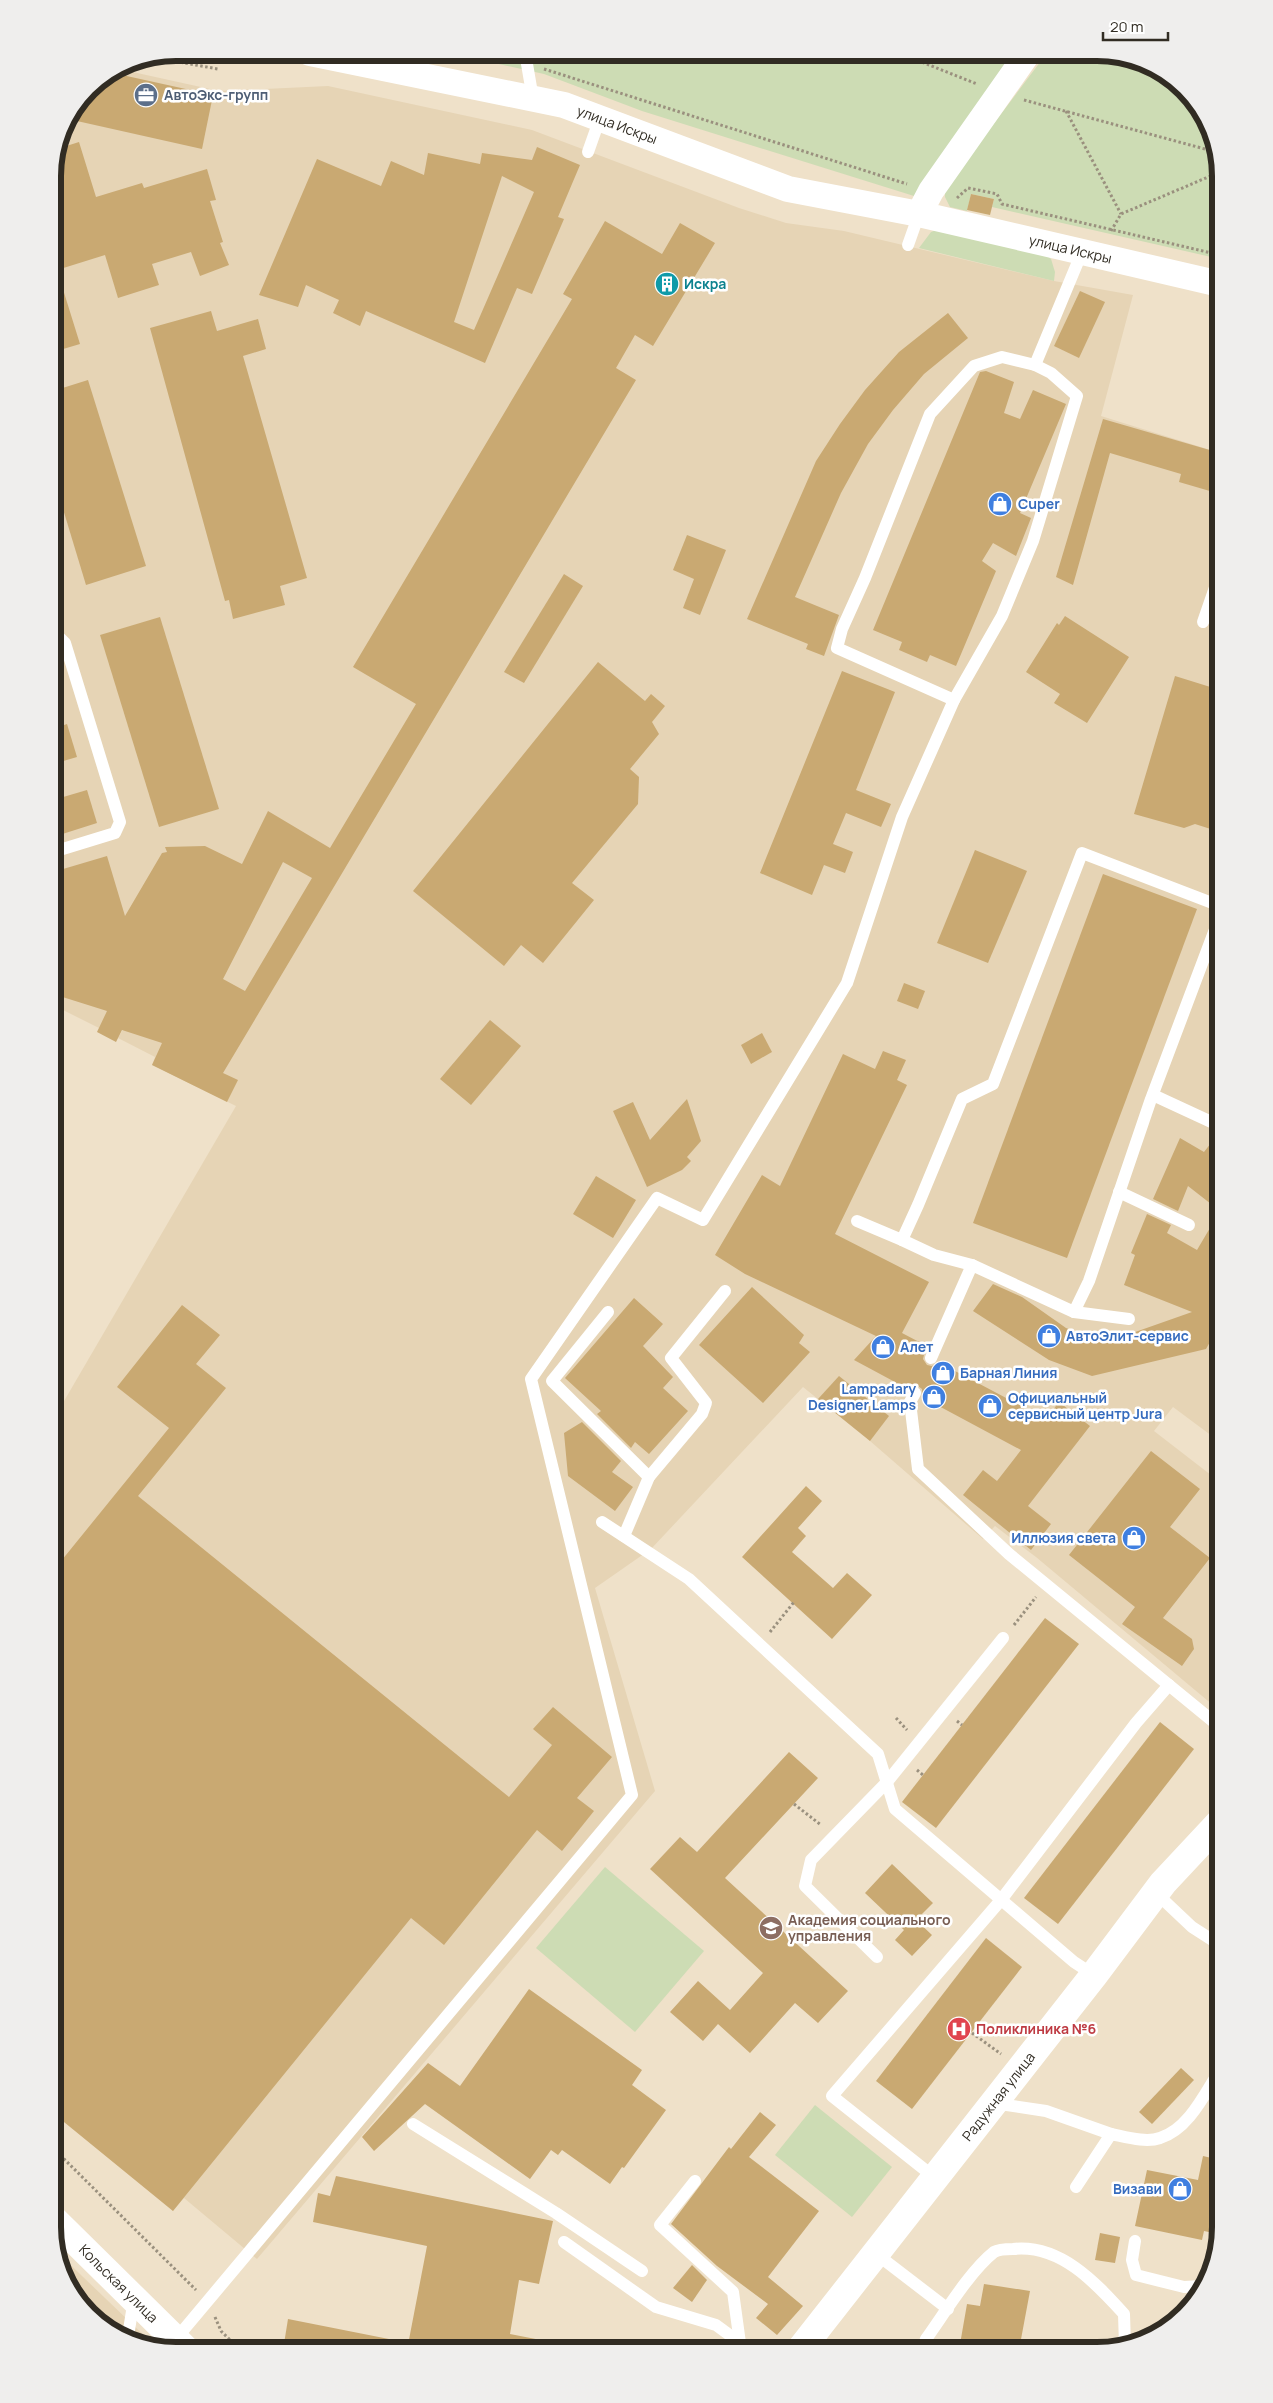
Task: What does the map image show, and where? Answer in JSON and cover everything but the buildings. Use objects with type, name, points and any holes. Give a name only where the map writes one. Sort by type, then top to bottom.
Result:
[{"type":"street","name":"улица Искры","points":[[353,61],[564,105],[788,189],[919,214],[1212,282]]},
{"type":"street","points":[[919,214],[931,191],[1022,61]]},
{"type":"street","name":"Радужная улица","points":[[806,2342],[1156,1894],[1212,1831]]},
{"type":"street","name":"Кольская улица","points":[[61,2228],[178,2342]]},
{"type":"lane","points":[[528,61],[533,99]]},
{"type":"lane","points":[[588,152],[600,118]]},
{"type":"lane","points":[[908,245],[919,214]]},
{"type":"lane","points":[[1035,365],[1091,255]]},
{"type":"lane","points":[[183,2342],[208,2301],[632,1795],[531,1379],[657,1198],[703,1220],[846,983],[902,817],[954,700],[1002,616],[1033,541],[1077,396],[1051,373],[1035,365],[1002,357],[974,366],[930,414],[865,578],[842,629],[837,648],[954,700]]},
{"type":"lane","points":[[1203,622],[1212,596]]},
{"type":"lane","points":[[61,639],[65,643],[120,822],[115,833],[61,850]]},
{"type":"lane","points":[[902,1240],[962,1099],[993,1084],[1082,853],[1212,903]]},
{"type":"lane","points":[[1074,1312],[1089,1280],[1152,1095],[1212,937]]},
{"type":"lane","points":[[1152,1095],[1212,1122]]},
{"type":"lane","points":[[1119,1192],[1189,1225]]},
{"type":"lane","points":[[857,1221],[934,1255],[972,1265],[1074,1312],[1129,1319]]},
{"type":"lane","points":[[931,1358],[972,1265]]},
{"type":"lane","points":[[624,1536],[649,1477],[702,1414],[706,1403],[670,1358],[725,1291]]},
{"type":"lane","points":[[608,1312],[552,1381],[649,1477]]},
{"type":"lane","points":[[915,1393],[910,1402],[918,1469],[1008,1554],[1212,1720]]},
{"type":"lane","points":[[602,1522],[690,1579],[878,1754],[895,1809],[1074,1962],[1094,1975]]},
{"type":"lane","points":[[877,1957],[805,1886],[811,1860],[887,1782],[1003,1638]]},
{"type":"lane","points":[[934,2177],[832,2096],[1001,1900],[1136,1723],[1169,1685]]},
{"type":"lane","points":[[1156,1894],[1192,1927],[1212,1940]]},
{"type":"lane","points":[[993,2103],[1046,2111],[1111,2134],[1136,2139],[1160,2138],[1182,2125],[1212,2082]]},
{"type":"lane","points":[[413,2124],[556,2213],[642,2271]]},
{"type":"lane","points":[[1076,2187],[1111,2134]]},
{"type":"lane","points":[[695,2181],[660,2225],[733,2292],[744,2342]]},
{"type":"lane","points":[[1135,2241],[1132,2260],[1136,2275],[1184,2287],[1195,2286]]},
{"type":"lane","points":[[564,2242],[656,2307],[716,2325],[738,2342]]},
{"type":"lane","points":[[925,2342],[982,2264],[996,2250],[1019,2248],[1050,2252],[1072,2265],[1105,2293],[1124,2314],[1125,2338]]},
{"type":"lane","points":[[876,2253],[948,2309]]},
{"type":"lane","points":[[129,2332],[134,2299]]},
{"type":"path","points":[[168,61],[218,70]]},
{"type":"path","points":[[537,61],[883,178],[959,198],[968,188],[997,194],[1002,204],[1212,253]]},
{"type":"path","points":[[919,61],[981,86]]},
{"type":"path","points":[[1021,99],[1209,150]]},
{"type":"path","points":[[1066,111],[1121,214]]},
{"type":"path","points":[[1091,255],[1111,231],[1121,214],[1212,175]]},
{"type":"path","points":[[1003,1638],[1046,1585]]},
{"type":"path","points":[[760,1644],[794,1602]]},
{"type":"path","points":[[794,1804],[834,1836]]},
{"type":"path","points":[[972,2033],[1001,2054]]},
{"type":"path","points":[[61,2157],[208,2301],[221,2332],[232,2342]]},
{"type":"shaded area","points":[[129,71],[219,91],[328,86],[532,130],[739,208],[786,223],[844,231],[1054,281],[1133,295],[1101,416],[1212,451],[1212,1436],[1173,1407],[1154,1431],[1212,1476],[1212,1704],[1036,1557],[995,1526],[983,1539],[870,1441],[803,1387],[651,1549],[595,1588],[655,1791],[257,2259],[184,2198],[173,2211],[61,2120],[61,1406],[236,1106],[152,1065],[155,1057],[118,1038],[126,1024],[107,1013],[99,1028],[61,1009],[61,169],[65,147],[73,125],[90,100],[106,85]]},
{"type":"shaded area","points":[[67,2261],[147,2338],[125,2330],[100,2313],[85,2297],[70,2271]]},
{"type":"green space","points":[[485,61],[1008,61],[914,196],[642,111],[544,74]]},
{"type":"green space","points":[[1041,61],[1104,61],[1119,63],[1148,73],[1173,90],[1188,106],[1203,132],[1210,154],[1212,169],[1212,257],[992,207],[994,199],[971,194],[967,211],[950,207],[945,197],[945,188]]},
{"type":"green space","points":[[941,228],[1038,248],[1051,259],[1055,272],[1054,281],[919,248],[931,232]]},
{"type":"green space","points":[[605,1867],[704,1951],[635,2032],[536,1948]]},
{"type":"green space","points":[[815,2105],[892,2167],[852,2217],[775,2155]]},
{"type":"place","name":"АвтоЭкс-групп","points":[[146,95]]},
{"type":"place","name":"Искра","points":[[667,284]]},
{"type":"place","name":"Cuper","points":[[1000,504]]},
{"type":"place","name":"АвтоЭлит-сервис","points":[[1049,1336]]},
{"type":"place","name":"Алет","points":[[883,1347]]},
{"type":"place","name":"Барная Линия","points":[[943,1373]]},
{"type":"place","name":"Lampadary Designer Lamps","points":[[934,1397]]},
{"type":"place","name":"Официальный сервисный центр Jura","points":[[990,1406]]},
{"type":"place","name":"Иллюзия света","points":[[1134,1538]]},
{"type":"place","name":"Академия социального управления","points":[[771,1928]]},
{"type":"place","name":"Поликлиника №6","points":[[959,2029]]},
{"type":"place","name":"Визави","points":[[1180,2189]]}]
